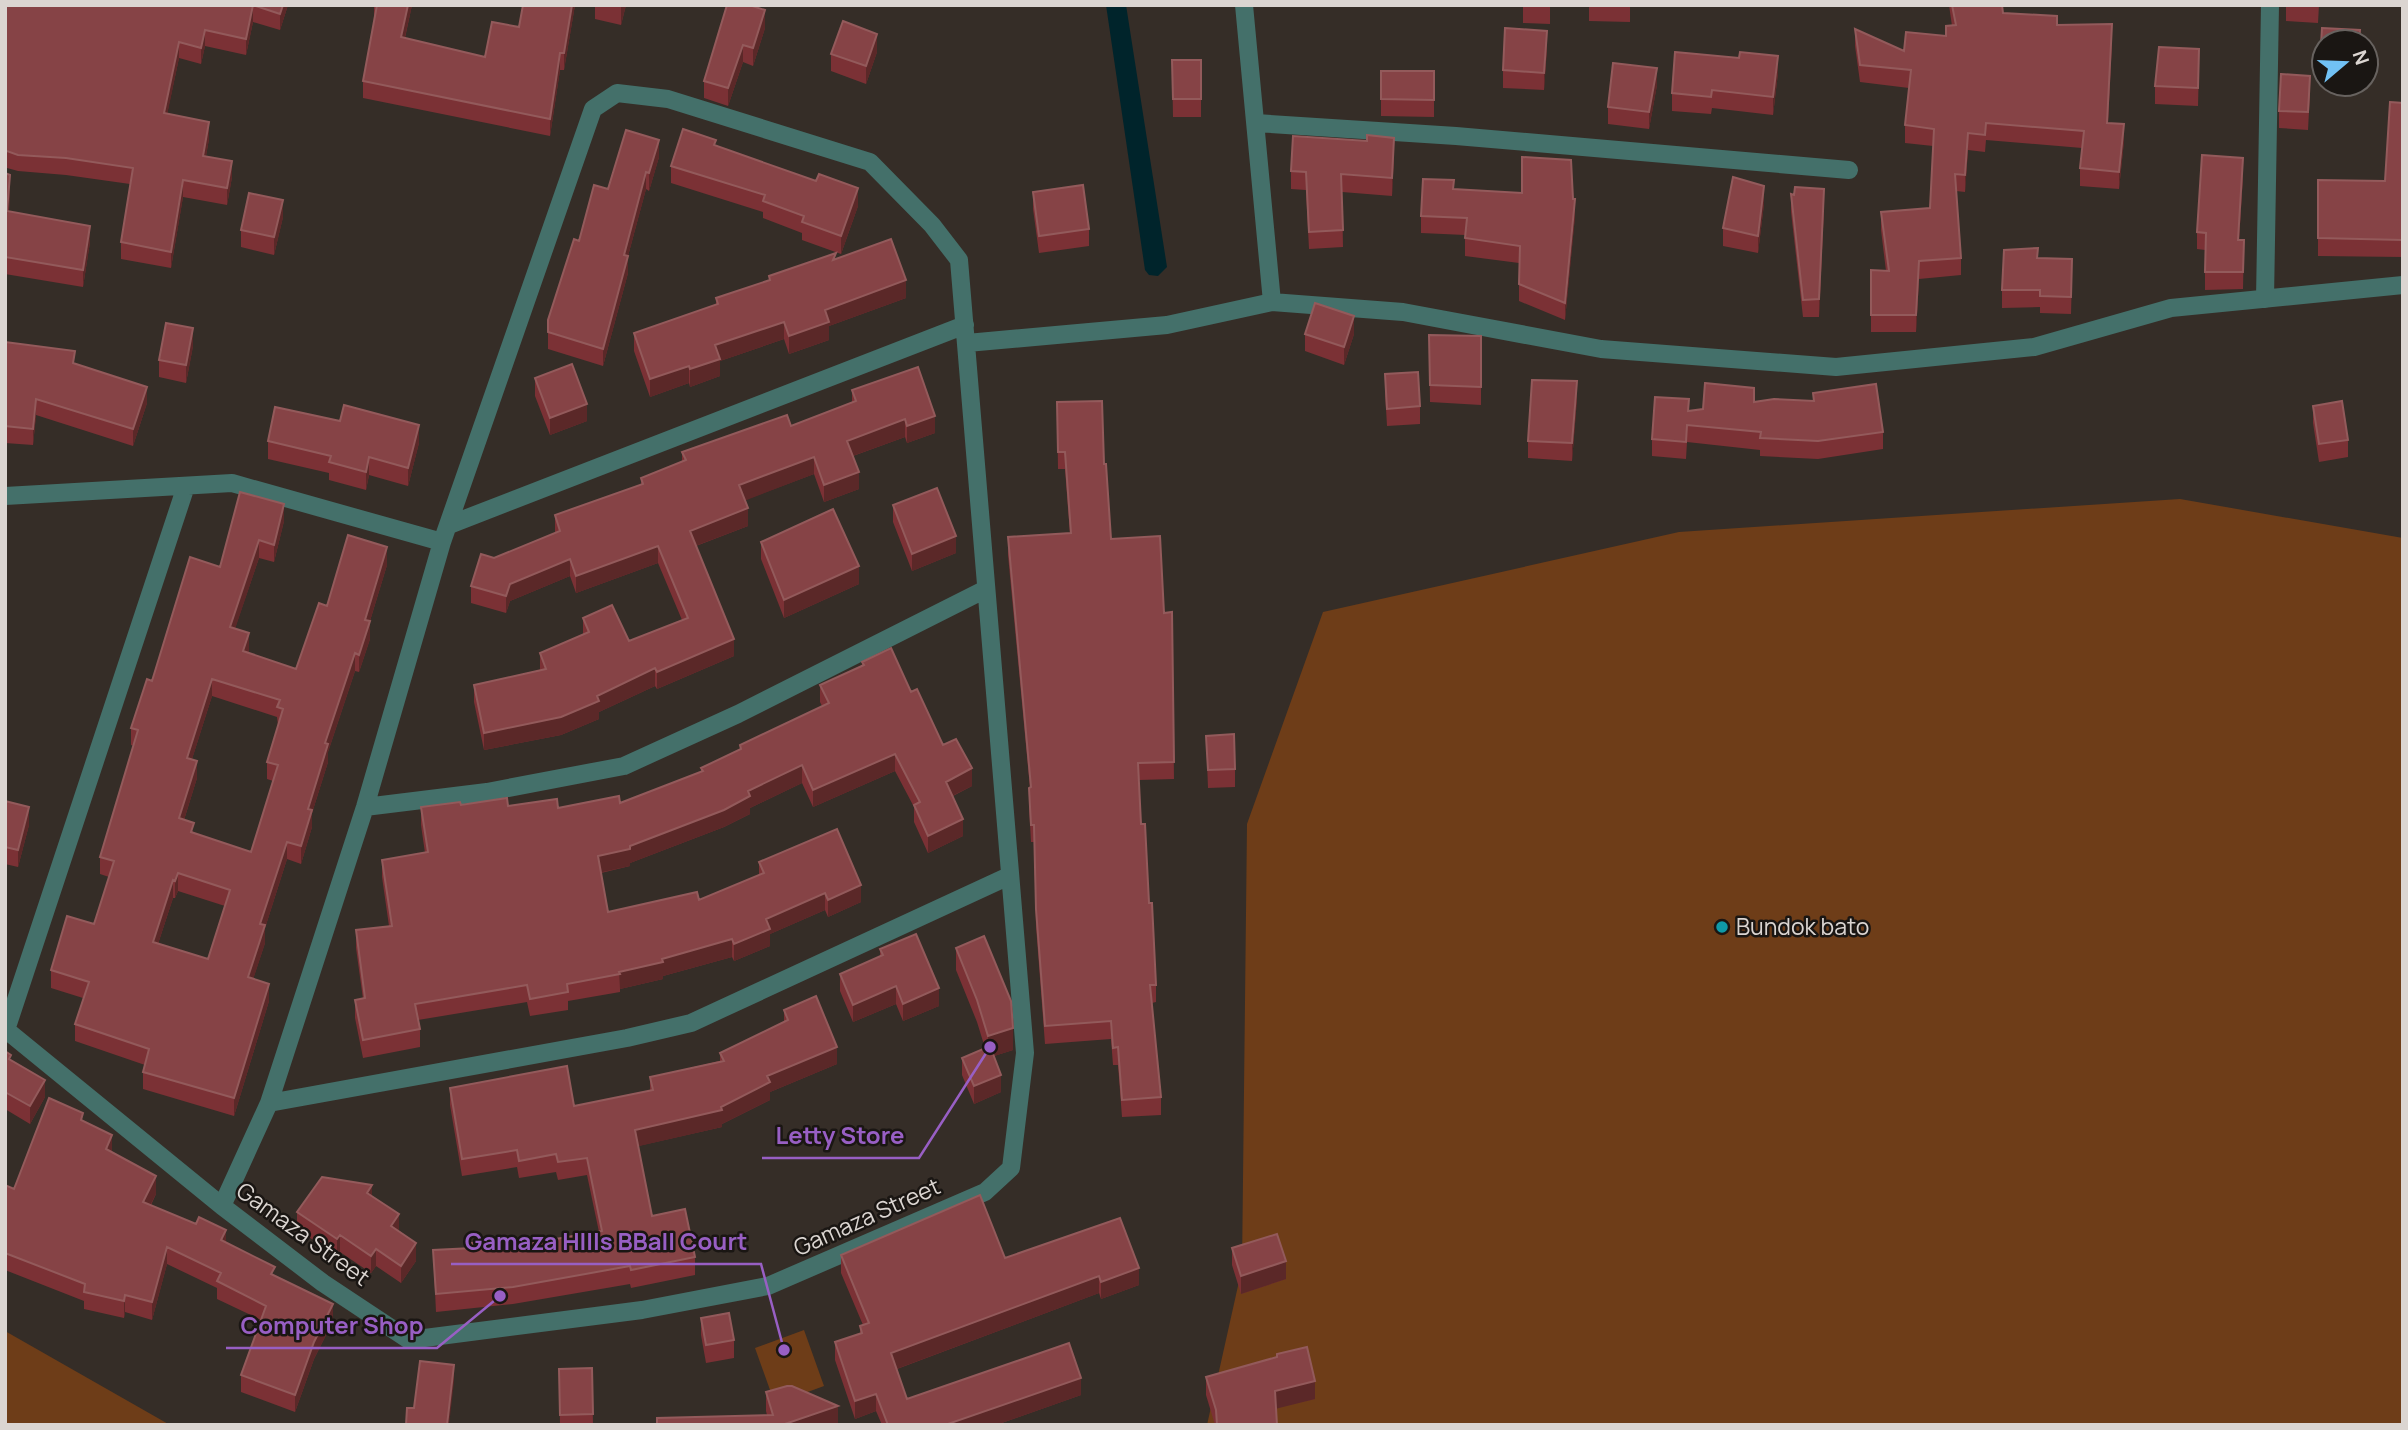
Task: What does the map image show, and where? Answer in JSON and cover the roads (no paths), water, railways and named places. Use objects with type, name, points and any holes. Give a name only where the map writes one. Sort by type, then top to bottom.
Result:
[{"type":"street","points":[[1244,5],[1272,302]]},
{"type":"street","points":[[2265,299],[2270,5]]},
{"type":"street","name":"Gamaza Street","points":[[6,1030],[222,1206],[323,1283],[409,1340],[642,1310],[756,1289],[793,1277],[985,1192],[1011,1168],[1025,1053],[959,260],[932,225],[870,162],[668,99],[617,93],[593,109],[445,533],[365,807],[269,1103],[222,1206]]},
{"type":"street","points":[[1256,123],[1456,136],[1849,170]]},
{"type":"street","points":[[5,496],[232,483],[445,533],[966,334],[1167,325],[1272,302],[1403,312],[1601,349],[1836,367],[2034,347],[2171,308],[2403,285]]},
{"type":"street","points":[[6,1030],[186,486]]},
{"type":"street","points":[[365,807],[487,792],[624,766],[738,714],[986,589]]},
{"type":"street","points":[[269,1103],[627,1038],[691,1023],[1009,876]]},
{"type":"water","points":[[1106,5],[1126,5],[1167,267],[1158,276],[1149,275],[1145,270]]},
{"type":"place","name":"Bundok bato","points":[[1722,927]]},
{"type":"place","name":"Letty Store","points":[[990,1047]]},
{"type":"place","name":"Computer Shop","points":[[500,1296]]},
{"type":"place","name":"Gamaza HIlls BBall Court","points":[[784,1350]]}]
